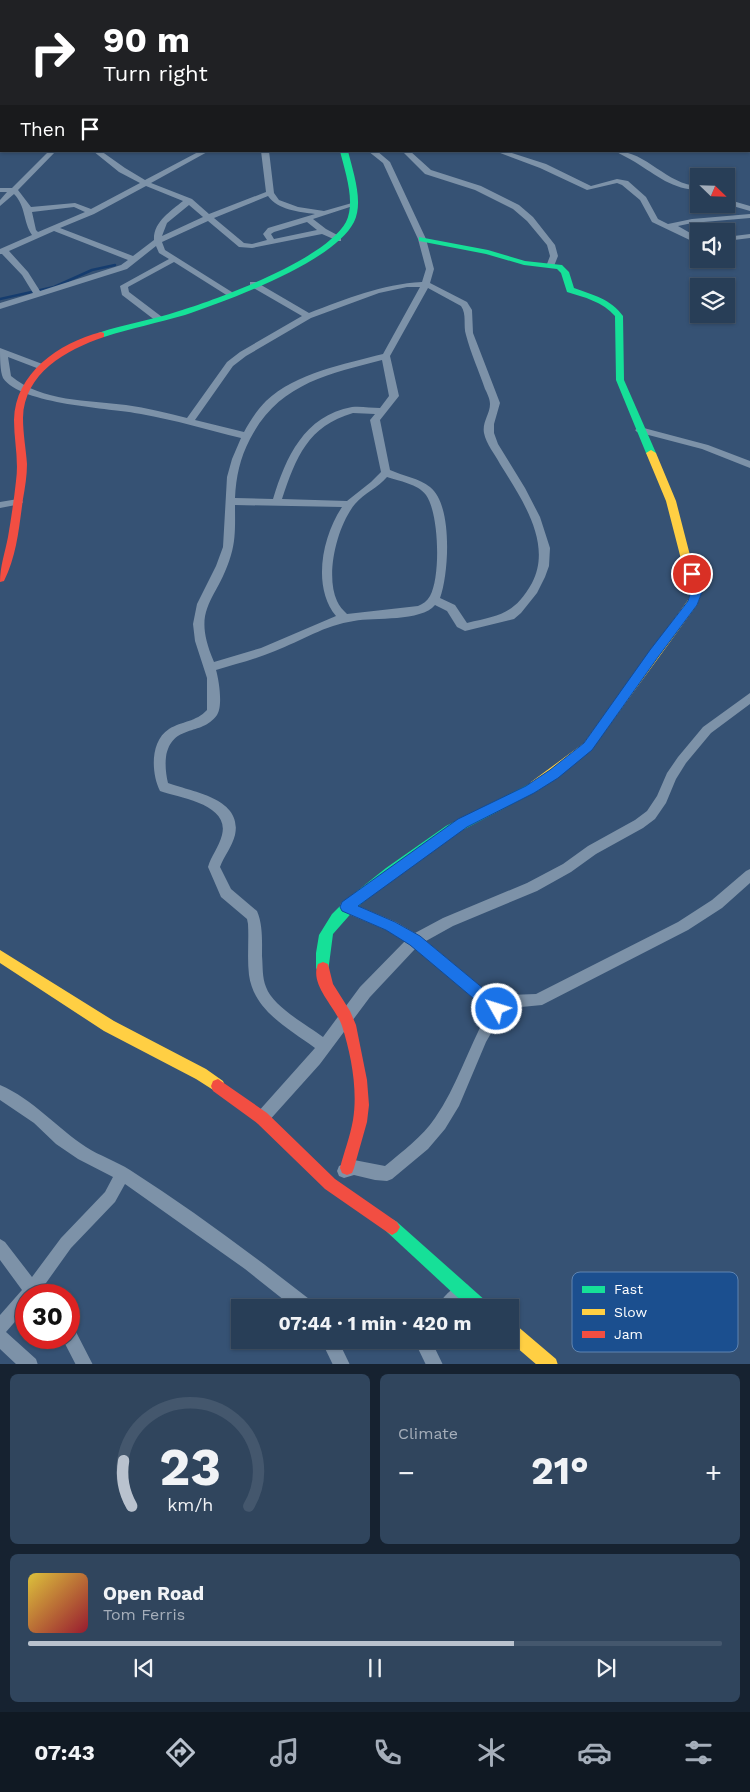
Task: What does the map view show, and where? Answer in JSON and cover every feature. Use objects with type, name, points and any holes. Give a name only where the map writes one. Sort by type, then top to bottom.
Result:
[{"type":"street","points":[[0,204],[52,152]]},
{"type":"street","points":[[97,152],[144,183],[189,201],[242,245],[252,246],[323,231]]},
{"type":"street","points":[[38,294],[25,274],[2,251],[91,212],[203,152]]},
{"type":"street","points":[[265,152],[270,193],[276,202],[284,206],[323,213]]},
{"type":"street","points":[[0,578],[10,560],[17,530],[22,474],[18,411],[24,390],[42,368],[60,353],[81,342],[113,330],[158,320],[200,307],[321,251],[338,239],[350,222],[352,205],[344,152]]},
{"type":"street","points":[[373,152],[380,155],[386,162],[422,239],[430,269],[426,284],[386,356],[394,396],[380,411],[375,420],[386,472]]},
{"type":"street","points":[[405,152],[428,172],[478,188],[516,207],[530,219],[551,245],[554,256],[551,264]]},
{"type":"street","points":[[501,152],[543,166],[590,188],[617,181],[625,183],[643,199],[655,220],[690,238]]},
{"type":"street","points":[[620,152],[660,175],[686,188],[690,188]]},
{"type":"street","points":[[0,190],[14,190],[23,199],[28,210],[29,225],[37,236]]},
{"type":"street","points":[[0,306],[113,271],[134,260],[156,242],[209,217],[270,193]]},
{"type":"street","points":[[189,201],[169,216],[157,234],[156,242],[162,251],[231,294]]},
{"type":"street","points":[[735,203],[750,209]]},
{"type":"street","points":[[28,210],[75,205],[91,212]]},
{"type":"street","points":[[271,241],[266,234],[268,232],[352,205]]},
{"type":"street","points":[[669,226],[692,221],[750,216]]},
{"type":"street","points":[[307,218],[323,231],[338,239]]},
{"type":"street","points":[[56,228],[134,260]]},
{"type":"street","points":[[735,238],[750,236]]},
{"type":"street","points":[[330,1184],[347,1168],[361,1117],[362,1099],[354,1047],[345,1017],[330,996],[323,973],[323,949],[328,930],[346,907],[463,823],[530,790],[576,757],[602,729],[693,602],[697,592],[671,501],[620,380],[619,316],[614,309],[606,303],[576,294],[570,290],[565,272],[560,266],[524,263],[488,252],[422,239]]},
{"type":"street","points":[[158,320],[125,293],[124,286],[174,259]]},
{"type":"street","points":[[253,284],[308,316]]},
{"type":"street","points":[[189,422],[230,364],[243,354],[308,316],[377,291],[394,287],[426,284],[456,298],[468,310],[469,333],[495,403],[489,424],[490,433],[494,444],[516,480],[535,517],[545,548],[544,566],[533,590],[510,616],[465,627],[451,608],[434,600]]},
{"type":"street","points":[[2,351],[42,368]]},
{"type":"street","points":[[2,351],[7,377],[24,390],[40,396],[124,407],[246,436]]},
{"type":"street","points":[[324,1046],[272,1007],[260,992],[256,976],[255,924],[252,915],[226,892],[214,867],[227,840],[229,830],[226,818],[210,801],[164,787],[160,780],[161,752],[169,736],[180,727],[202,722],[212,712],[213,679],[210,667],[204,656],[198,623],[203,607],[221,570],[228,548],[234,468],[246,436],[270,402],[298,385],[332,372],[386,356]]},
{"type":"street","points":[[276,503],[290,461],[301,443],[315,427],[331,417],[354,410],[380,411]]},
{"type":"street","points":[[640,430],[705,447],[750,465]]},
{"type":"street","points":[[210,667],[271,648],[344,618],[363,614],[413,610],[428,606],[434,600],[442,559],[439,513],[430,492],[386,472]]},
{"type":"street","points":[[344,618],[336,609],[331,598],[329,562],[331,542],[349,504],[386,472]]},
{"type":"street","points":[[231,500],[349,504]]},
{"type":"street","points":[[0,505],[18,502]]},
{"type":"street","points":[[262,1118],[292,1087],[365,992],[415,940],[448,922],[532,887],[639,824],[651,815],[662,799],[671,777],[682,760],[707,730],[750,698]]},
{"type":"street","points":[[347,1168],[358,1167],[370,1172],[387,1174],[423,1144],[440,1124],[454,1101],[481,1037],[497,1009],[509,1002],[537,1000],[553,993],[683,926],[717,904],[750,875]]},
{"type":"street","points":[[346,907],[390,926],[415,940],[497,1009]]},
{"type":"street","points":[[0,956],[110,1026],[201,1074],[262,1118],[330,1184],[389,1225],[471,1299]]},
{"type":"street","points":[[0,1092],[39,1118],[61,1139],[83,1154],[124,1174],[251,1263],[296,1299]]},
{"type":"street","points":[[38,1284],[66,1243],[110,1196],[124,1174]]},
{"type":"street","points":[[0,1247],[23,1284]]},
{"type":"street","points":[[454,1299],[462,1291]]},
{"type":"street","points":[[0,1327],[15,1311]]},
{"type":"street","points":[[0,1338],[30,1364]]},
{"type":"street","points":[[519,1338],[550,1364]]},
{"type":"street","points":[[76,1349],[85,1364]]},
{"type":"street","points":[[334,1349],[342,1364]]},
{"type":"street","points":[[427,1349],[435,1364]]},
{"type":"waterway","points":[[0,299],[54,287],[92,270],[115,265]]},
{"type":"traffic: fast","points":[[101,335],[182,313],[221,299],[274,276],[323,249],[340,235],[350,222],[352,214],[352,186],[344,152]]},
{"type":"traffic: fast","points":[[422,239],[488,252],[524,263],[559,267],[565,272],[570,290],[597,299],[609,306],[619,316],[620,380],[651,453]]},
{"type":"traffic: fast","points":[[323,968],[324,944],[328,930],[351,904],[390,872],[451,830],[535,786]]},
{"type":"traffic: fast","points":[[392,1227],[471,1299]]},
{"type":"traffic: slow","points":[[535,786],[588,746],[693,602],[697,592],[696,584],[687,563],[671,501],[651,453]]},
{"type":"traffic: slow","points":[[0,956],[109,1026],[201,1074],[218,1086]]},
{"type":"traffic: slow","points":[[519,1339],[549,1364]]},
{"type":"traffic: jam","points":[[0,578],[12,540],[21,483],[22,459],[19,412],[22,397],[28,384],[48,362],[60,353],[101,335]]},
{"type":"traffic: jam","points":[[323,968],[325,982],[349,1025],[360,1080],[362,1105],[360,1122],[347,1168]]},
{"type":"traffic: jam","points":[[218,1086],[262,1118],[330,1184],[392,1227]]},
{"type":"route","points":[[497,1009],[415,940],[390,926],[346,907],[407,861],[463,823],[530,790],[554,774],[588,746],[693,602],[697,592],[692,574]]}]
